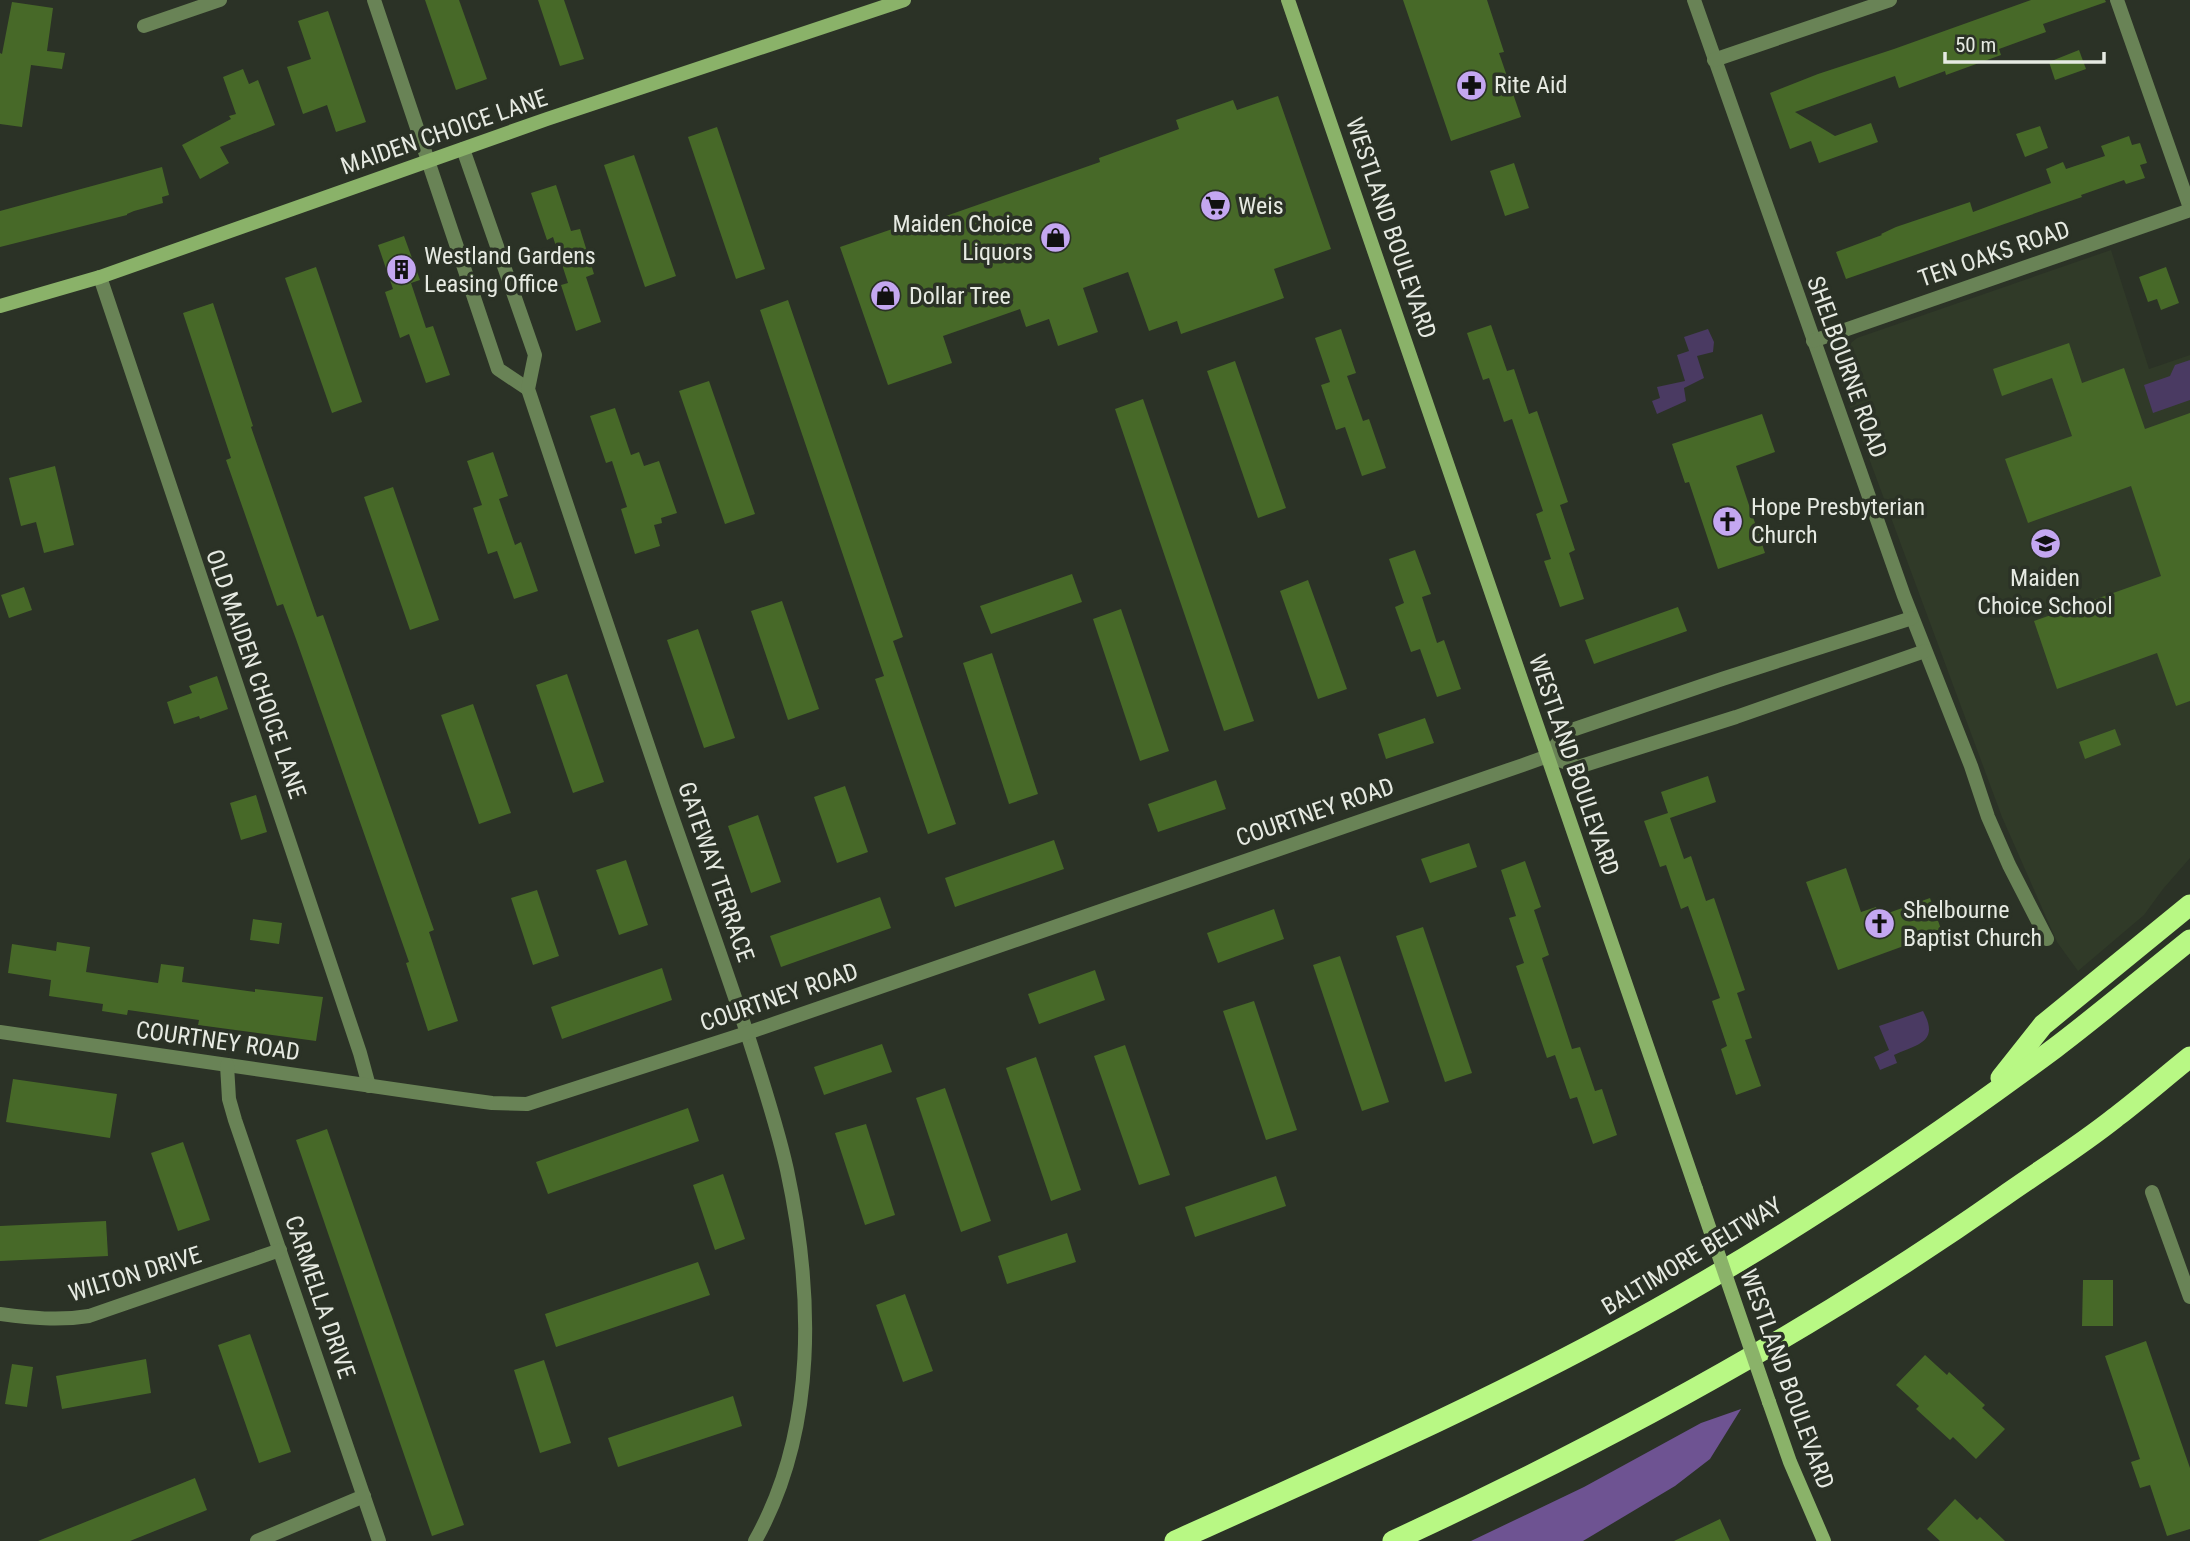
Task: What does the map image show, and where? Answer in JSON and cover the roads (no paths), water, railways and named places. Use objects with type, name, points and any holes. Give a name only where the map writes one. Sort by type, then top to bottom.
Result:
[{"type":"highway","points":[[1987,1096],[2043,1026],[2190,905]]},
{"type":"highway","name":"BALTIMORE BELTWAY","points":[[1175,1541],[1464,1410],[1602,1339],[1768,1243],[1900,1158],[2056,1047],[2190,940]]},
{"type":"highway","points":[[1393,1541],[1504,1490],[1648,1416],[1817,1319],[1951,1233],[2104,1126],[2190,1057]]},
{"type":"street","points":[[144,26],[220,0]]},
{"type":"street","points":[[374,0],[498,369],[528,389],[535,355],[463,149]]},
{"type":"street","name":"MAIDEN CHOICE LANE","points":[[0,306],[100,277],[463,149],[904,0]]},
{"type":"street","name":"WESTLAND BOULEVARD","points":[[1288,0],[1769,1402],[1790,1462],[1824,1541]]},
{"type":"street","name":"SHELBOURNE ROAD","points":[[1694,0],[1912,618],[1971,766],[1988,817],[2009,866],[2047,939]]},
{"type":"street","points":[[1714,60],[1890,0]]},
{"type":"street","points":[[2117,0],[2190,209]]},
{"type":"street","name":"TEN OAKS ROAD","points":[[1813,341],[2190,209]]},
{"type":"street","name":"OLD MAIDEN CHOICE LANE","points":[[100,277],[369,1086]]},
{"type":"street","name":"GATEWAY TERRACE","points":[[528,389],[747,1034],[787,1167],[796,1213],[801,1263],[805,1362],[790,1453],[771,1510],[755,1541]]},
{"type":"street","name":"COURTNEY ROAD","points":[[0,1032],[492,1103],[527,1104],[747,1034],[1548,756],[1566,732],[1912,618]]},
{"type":"street","points":[[1548,756],[1578,767],[1735,717],[1925,651]]},
{"type":"street","name":"CARMELLA DRIVE","points":[[227,1065],[232,1109],[379,1541]]},
{"type":"street","points":[[2152,1192],[2190,1297]]},
{"type":"street","name":"WILTON DRIVE","points":[[0,1314],[62,1320],[89,1317],[280,1250]]},
{"type":"street","points":[[257,1541],[364,1496]]},
{"type":"place","name":"Rite Aid","points":[[1471,85]]},
{"type":"place","name":"Weis","points":[[1215,206]]},
{"type":"place","name":"Maiden Choice Liquors","points":[[1056,238]]},
{"type":"place","name":"Westland Gardens Leasing Office","points":[[401,270]]},
{"type":"place","name":"Dollar Tree","points":[[886,296]]},
{"type":"place","name":"Hope Presbyterian Church","points":[[1728,521]]},
{"type":"place","name":"Maiden Choice School","points":[[2045,544]]},
{"type":"place","name":"Shelbourne Baptist Church","points":[[1880,924]]}]
